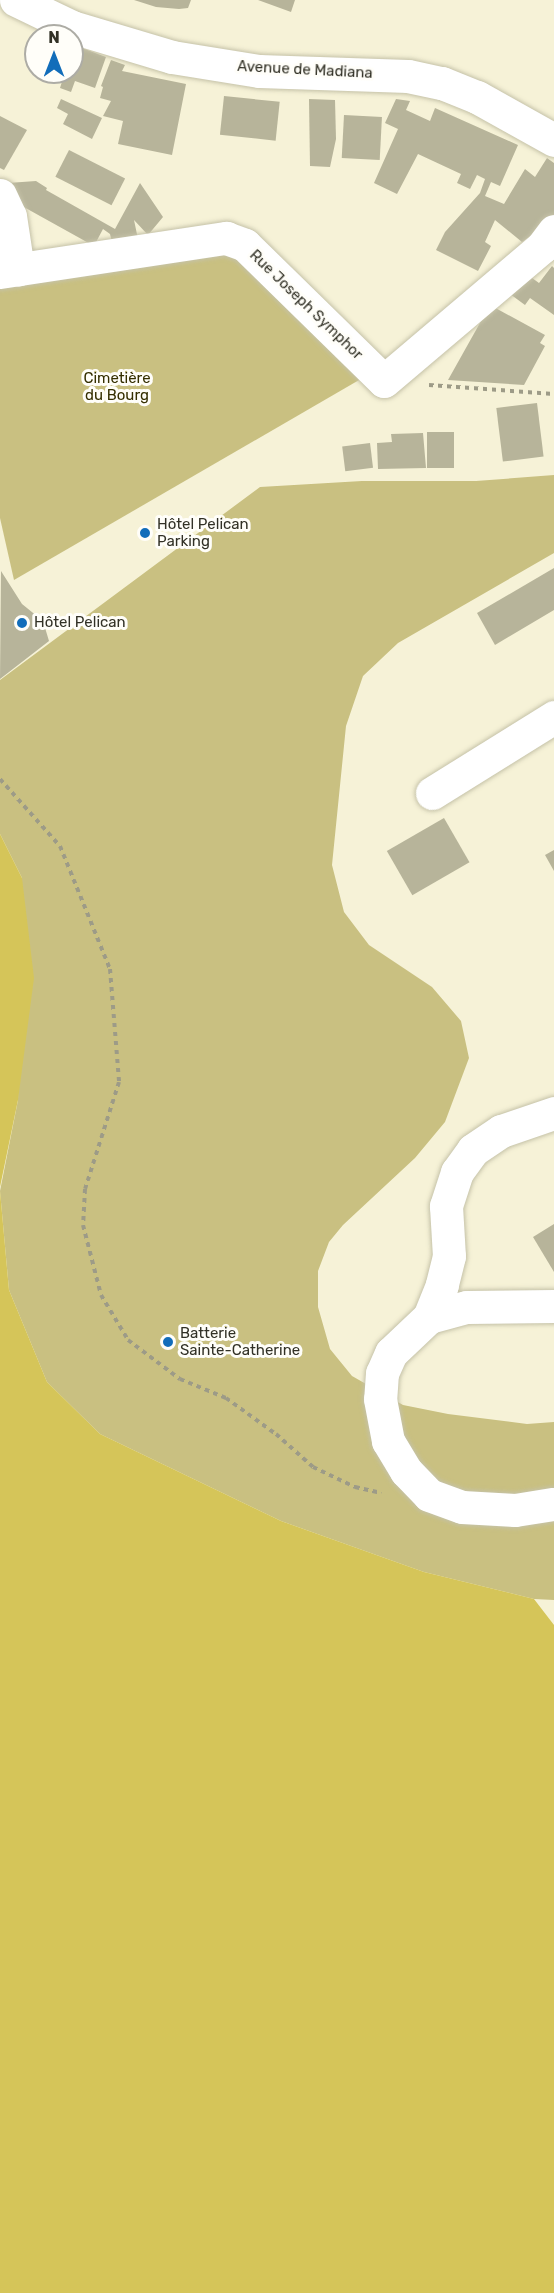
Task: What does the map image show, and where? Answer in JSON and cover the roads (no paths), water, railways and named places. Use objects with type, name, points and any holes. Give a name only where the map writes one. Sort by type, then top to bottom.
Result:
[{"type":"street","name":"Avenue de Madiana","points":[[16,0],[72,27],[172,57],[259,70],[408,76],[442,83],[477,97],[554,140]]},
{"type":"street","points":[[0,195],[10,216],[9,270]]},
{"type":"street","name":"Rue Joseph Symphor","points":[[9,270],[226,238],[244,245],[384,381],[542,247],[554,231]]},
{"type":"street","points":[[432,793],[554,717]]},
{"type":"street","points":[[429,1317],[449,1256],[446,1206],[457,1172],[473,1150],[501,1131],[554,1113]]},
{"type":"street","points":[[554,1306],[466,1307],[429,1317],[391,1353],[382,1373],[380,1399],[388,1441],[406,1471],[429,1495],[462,1507],[515,1510],[554,1504]]},
{"type":"place","name":"Hôtel Pelican Parking","points":[[145,533]]},
{"type":"place","name":"Hôtel Pelican","points":[[22,623]]},
{"type":"place","name":"Batterie Sainte-Catherine","points":[[168,1342]]},
{"type":"park label","name":"Cimetière du Bourg","points":[[117,386]]}]
